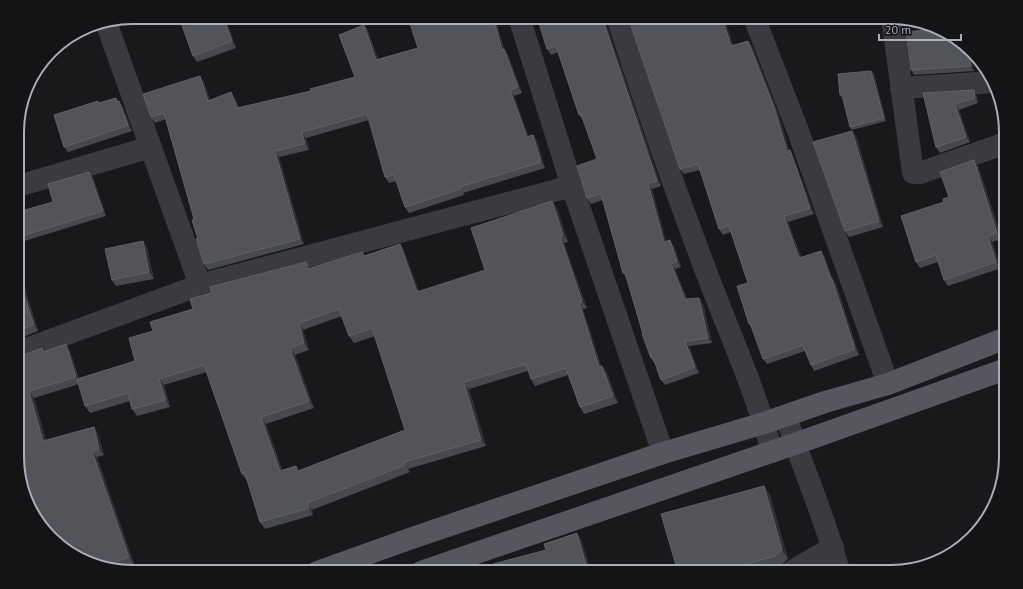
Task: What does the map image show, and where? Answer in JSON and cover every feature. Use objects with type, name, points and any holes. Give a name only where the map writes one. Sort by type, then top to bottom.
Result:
[{"type":"main road","points":[[336,565],[422,534],[663,453],[764,423],[825,402],[888,384],[999,341]]},
{"type":"main road","points":[[441,565],[772,452],[999,371]]},
{"type":"street","points":[[521,24],[572,186],[663,453]]},
{"type":"street","points":[[618,24],[704,267],[764,423],[772,452]]},
{"type":"street","points":[[757,24],[798,131],[888,384]]},
{"type":"street","points":[[893,24],[913,173],[920,173],[999,145]]},
{"type":"street","points":[[108,27],[200,284]]},
{"type":"street","points":[[901,88],[987,82]]},
{"type":"street","points":[[24,184],[151,148]]},
{"type":"street","points":[[24,350],[200,284],[572,186]]},
{"type":"street","points":[[786,416],[794,444],[833,547],[837,565]]},
{"type":"street","points":[[803,565],[833,547]]},
{"type":"building","points":[[182,24],[226,24],[232,41],[193,56]]},
{"type":"building","points":[[410,24],[495,24],[502,50],[504,49],[518,87],[510,90],[527,137],[533,135],[541,162],[459,187],[460,189],[405,207],[394,175],[385,177],[367,114],[302,132],[305,144],[275,151],[300,239],[204,264],[196,239],[198,239],[192,220],[194,219],[164,113],[151,117],[143,94],[200,76],[208,101],[231,92],[237,108],[311,91],[310,89],[355,77],[339,35],[364,25],[376,60],[418,48]]},
{"type":"building","points":[[539,24],[604,24],[657,181],[648,183],[664,242],[670,240],[677,261],[671,264],[685,299],[699,298],[708,338],[685,341],[695,367],[661,380],[653,357],[651,358],[642,334],[601,194],[587,198],[577,166],[597,159],[581,114],[579,115],[556,46],[547,49]]},
{"type":"building","points":[[630,24],[724,24],[731,46],[748,41],[774,107],[787,151],[790,150],[810,208],[784,216],[799,258],[821,251],[832,279],[855,349],[811,365],[803,345],[763,359],[750,323],[749,324],[737,286],[748,283],[729,226],[719,229],[698,164],[680,169]]},
{"type":"building","points":[[925,30],[945,38],[957,46],[970,59],[971,66],[911,70],[906,32]]},
{"type":"building","points":[[871,71],[884,118],[850,127],[842,95],[840,95],[838,74]]},
{"type":"building","points":[[974,90],[975,98],[955,104],[966,137],[936,147],[923,93]]},
{"type":"building","points":[[116,98],[117,102],[119,101],[128,125],[64,147],[54,115],[98,101],[99,103]]},
{"type":"building","points":[[852,131],[879,221],[845,231],[813,142]]},
{"type":"building","points":[[974,160],[997,233],[988,236],[996,262],[944,280],[936,255],[916,262],[901,216],[944,202],[943,199],[949,197],[940,172]]},
{"type":"building","points":[[89,172],[103,211],[24,235],[24,210],[53,202],[48,184]]},
{"type":"building","points":[[552,201],[563,235],[560,236],[582,301],[579,302],[599,367],[602,366],[613,396],[580,407],[566,368],[531,379],[526,364],[464,382],[481,440],[404,462],[405,465],[307,503],[309,508],[260,522],[245,473],[242,474],[204,365],[159,379],[166,400],[132,409],[128,393],[85,406],[77,379],[135,361],[129,338],[153,331],[150,322],[193,309],[190,299],[212,293],[210,287],[306,262],[308,269],[362,252],[364,256],[400,244],[417,292],[485,270],[471,228]],"holes":[[[339,309],[349,336],[372,328],[405,430],[298,471],[296,466],[280,471],[261,417],[309,401],[290,348],[304,343],[299,323]]]},
{"type":"building","points":[[143,241],[149,272],[112,280],[105,249]]},
{"type":"building","points":[[24,294],[34,325],[24,328]]},
{"type":"building","points":[[66,344],[76,377],[29,391],[43,441],[94,427],[99,449],[92,451],[129,557],[112,563],[91,557],[78,551],[51,528],[38,511],[32,498],[25,471],[24,457],[24,355],[42,348],[43,352]]},
{"type":"building","points":[[764,486],[782,550],[775,556],[743,565],[676,565],[661,514]]},
{"type":"building","points":[[577,533],[586,565],[493,565],[546,550],[544,544]]}]
